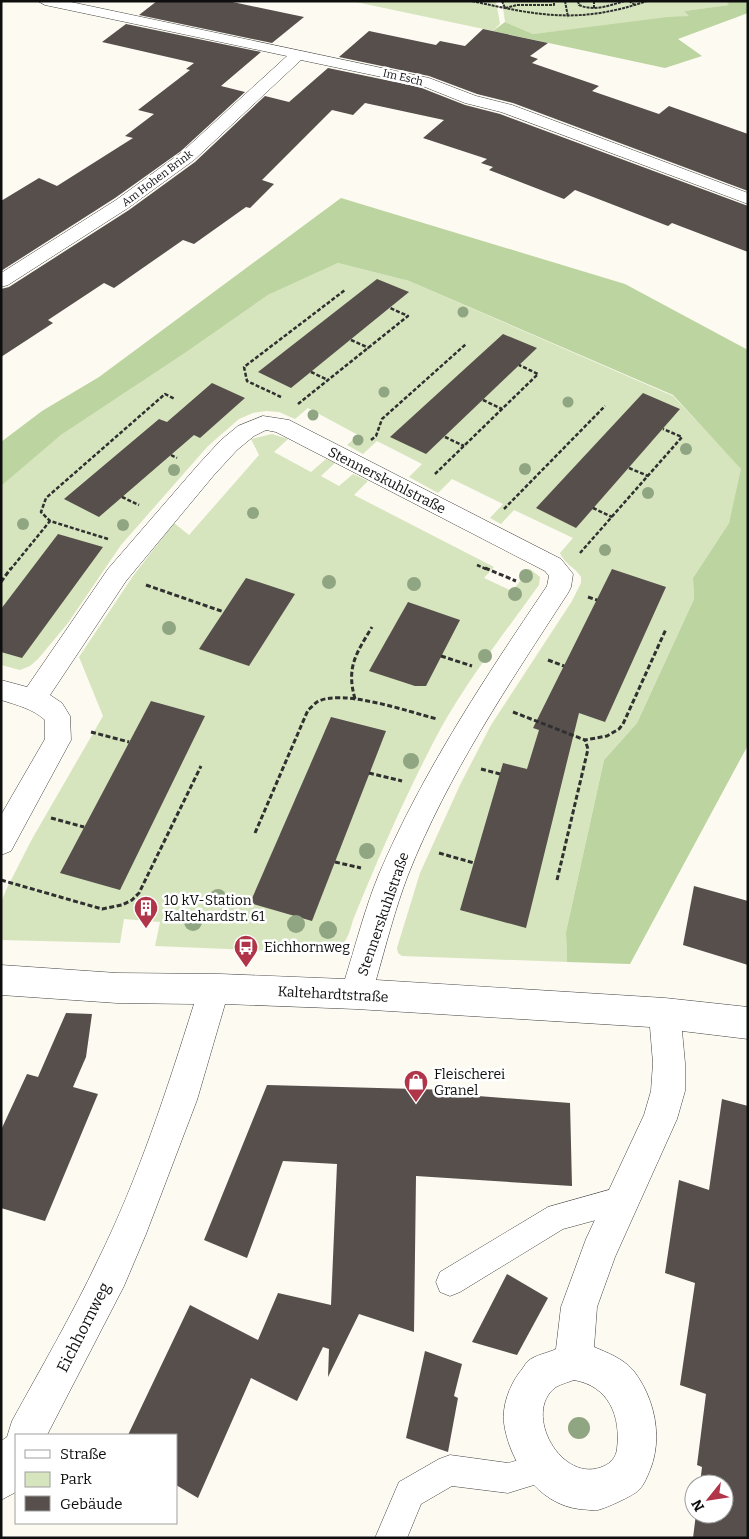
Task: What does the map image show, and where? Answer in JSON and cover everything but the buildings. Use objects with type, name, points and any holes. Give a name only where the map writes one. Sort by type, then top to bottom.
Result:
[{"type":"street","name":"Im Esch","points":[[45,1],[424,81],[471,100],[506,108],[748,199]]},
{"type":"street","name":"Am Hohen Brink","points":[[1,281],[122,204],[188,156],[297,55]]},
{"type":"street","points":[[33,698],[117,575],[170,510],[229,445],[246,431],[263,423],[274,423]]},
{"type":"street","name":"Stennerskuhlstraße","points":[[274,423],[553,565],[561,574],[559,587],[449,761],[393,876],[356,994]]},
{"type":"street","points":[[1,690],[33,698],[56,715],[59,724],[58,740],[1,842]]},
{"type":"street","name":"Kaltehardtstraße","points":[[1,980],[117,988],[356,994],[665,1013],[748,1023]]},
{"type":"street","name":"Eichhornweg","points":[[27,1434],[110,1273],[128,1234],[180,1100],[214,989]]},
{"type":"street","points":[[574,1361],[579,1307],[599,1252],[660,1119],[668,1091],[670,1063],[665,1013]]},
{"type":"street","points":[[574,1361],[593,1364],[610,1375],[624,1391],[634,1412],[637,1434],[635,1456],[626,1475],[611,1489],[593,1496],[573,1494],[554,1485],[539,1469],[528,1450],[524,1429],[524,1407],[531,1388],[542,1374],[558,1364],[574,1361]]},
{"type":"street","points":[[1,1480],[15,1455]]},
{"type":"lane","points":[[450,1282],[558,1217],[623,1200]]},
{"type":"lane","points":[[391,1538],[410,1493],[450,1470],[508,1478],[539,1469]]},
{"type":"path","points":[[472,1],[568,17],[621,10],[647,1]]},
{"type":"path","points":[[502,1],[505,8]]},
{"type":"path","points":[[505,8],[518,2],[536,7],[554,5],[554,1]]},
{"type":"path","points":[[565,1],[568,17]]},
{"type":"path","points":[[578,1],[579,5],[585,9],[594,9],[625,1]]},
{"type":"path","points":[[594,1],[594,9]]},
{"type":"path","points":[[629,1],[635,5]]},
{"type":"path","points":[[297,405],[247,381],[244,367],[345,290]]},
{"type":"path","points":[[274,423],[408,316],[390,308]]},
{"type":"path","points":[[351,340],[369,348]]},
{"type":"path","points":[[348,460],[376,436],[382,419],[466,344]]},
{"type":"path","points":[[414,494],[538,374],[519,365]]},
{"type":"path","points":[[311,372],[328,380]]},
{"type":"path","points":[[139,548],[50,521],[41,512],[46,498],[165,394],[175,398]]},
{"type":"path","points":[[483,400],[502,409]]},
{"type":"path","points":[[484,530],[605,406]]},
{"type":"path","points":[[561,574],[682,437],[663,429]]},
{"type":"path","points":[[444,436],[464,446]]},
{"type":"path","points":[[630,468],[648,476]]},
{"type":"path","points":[[593,508],[612,517]]},
{"type":"path","points":[[1,582],[36,536],[50,521]]},
{"type":"path","points":[[117,575],[224,612]]},
{"type":"path","points":[[355,699],[350,682],[350,667],[372,628]]},
{"type":"path","points":[[485,702],[586,740],[607,736],[619,729],[623,724],[666,629]]},
{"type":"path","points":[[256,833],[311,706],[326,698],[355,699],[469,727]]},
{"type":"path","points":[[59,724],[129,742]]},
{"type":"path","points":[[557,880],[588,749],[586,740]]},
{"type":"path","points":[[1,880],[102,909],[109,909],[128,902],[139,893],[201,766]]},
{"type":"green space","points":[[351,1],[496,1],[500,24],[493,31]]},
{"type":"green space","points":[[502,1],[726,1],[730,5],[684,11],[690,16],[533,34],[505,22]]},
{"type":"green space","points":[[726,1],[748,1],[748,13],[678,39],[702,56],[665,68],[493,31],[505,22],[533,34],[689,16],[684,11],[729,5]]},
{"type":"green space","points":[[341,198],[625,284],[748,350],[748,745],[630,964],[567,962],[566,932],[604,760],[637,723],[694,599],[693,578],[729,523],[741,469],[673,395],[409,281],[338,263],[268,295],[185,353],[61,435],[1,486],[1,442],[42,411],[99,377]]},
{"type":"green space","points":[[338,263],[409,281],[673,396],[742,469],[729,523],[693,578],[694,599],[637,723],[604,760],[566,932],[567,962],[402,956],[398,953],[397,948],[420,873],[460,785],[491,725],[572,601],[581,583],[581,577],[564,560],[560,553],[573,538],[514,510],[501,524],[490,518],[503,504],[452,479],[438,493],[409,477],[422,464],[377,441],[363,454],[347,445],[358,435],[308,408],[295,419],[279,412],[253,413],[239,419],[208,446],[121,545],[68,623],[38,659],[30,666],[20,670],[1,665],[1,486],[61,435],[185,353],[268,295]]},
{"type":"green space","points":[[272,434],[288,439],[274,452],[311,472],[326,459],[335,463],[321,476],[339,486],[353,474],[368,481],[354,495],[494,567],[484,578],[512,591],[530,569],[540,577],[539,585],[476,672],[442,726],[395,822],[363,895],[346,940],[338,948],[333,951],[317,953],[155,946],[160,922],[124,919],[120,943],[1,940],[1,903],[6,890],[32,839],[103,716],[79,657],[133,576],[174,523],[189,535],[259,455],[251,439]]},
{"type":"place","name":"10 kV-Station Kaltehardstr. 61","points":[[146,929]]},
{"type":"place","name":"Eichhornweg","points":[[246,968]]},
{"type":"place","name":"Fleischerei Granel","points":[[416,1103]]}]
